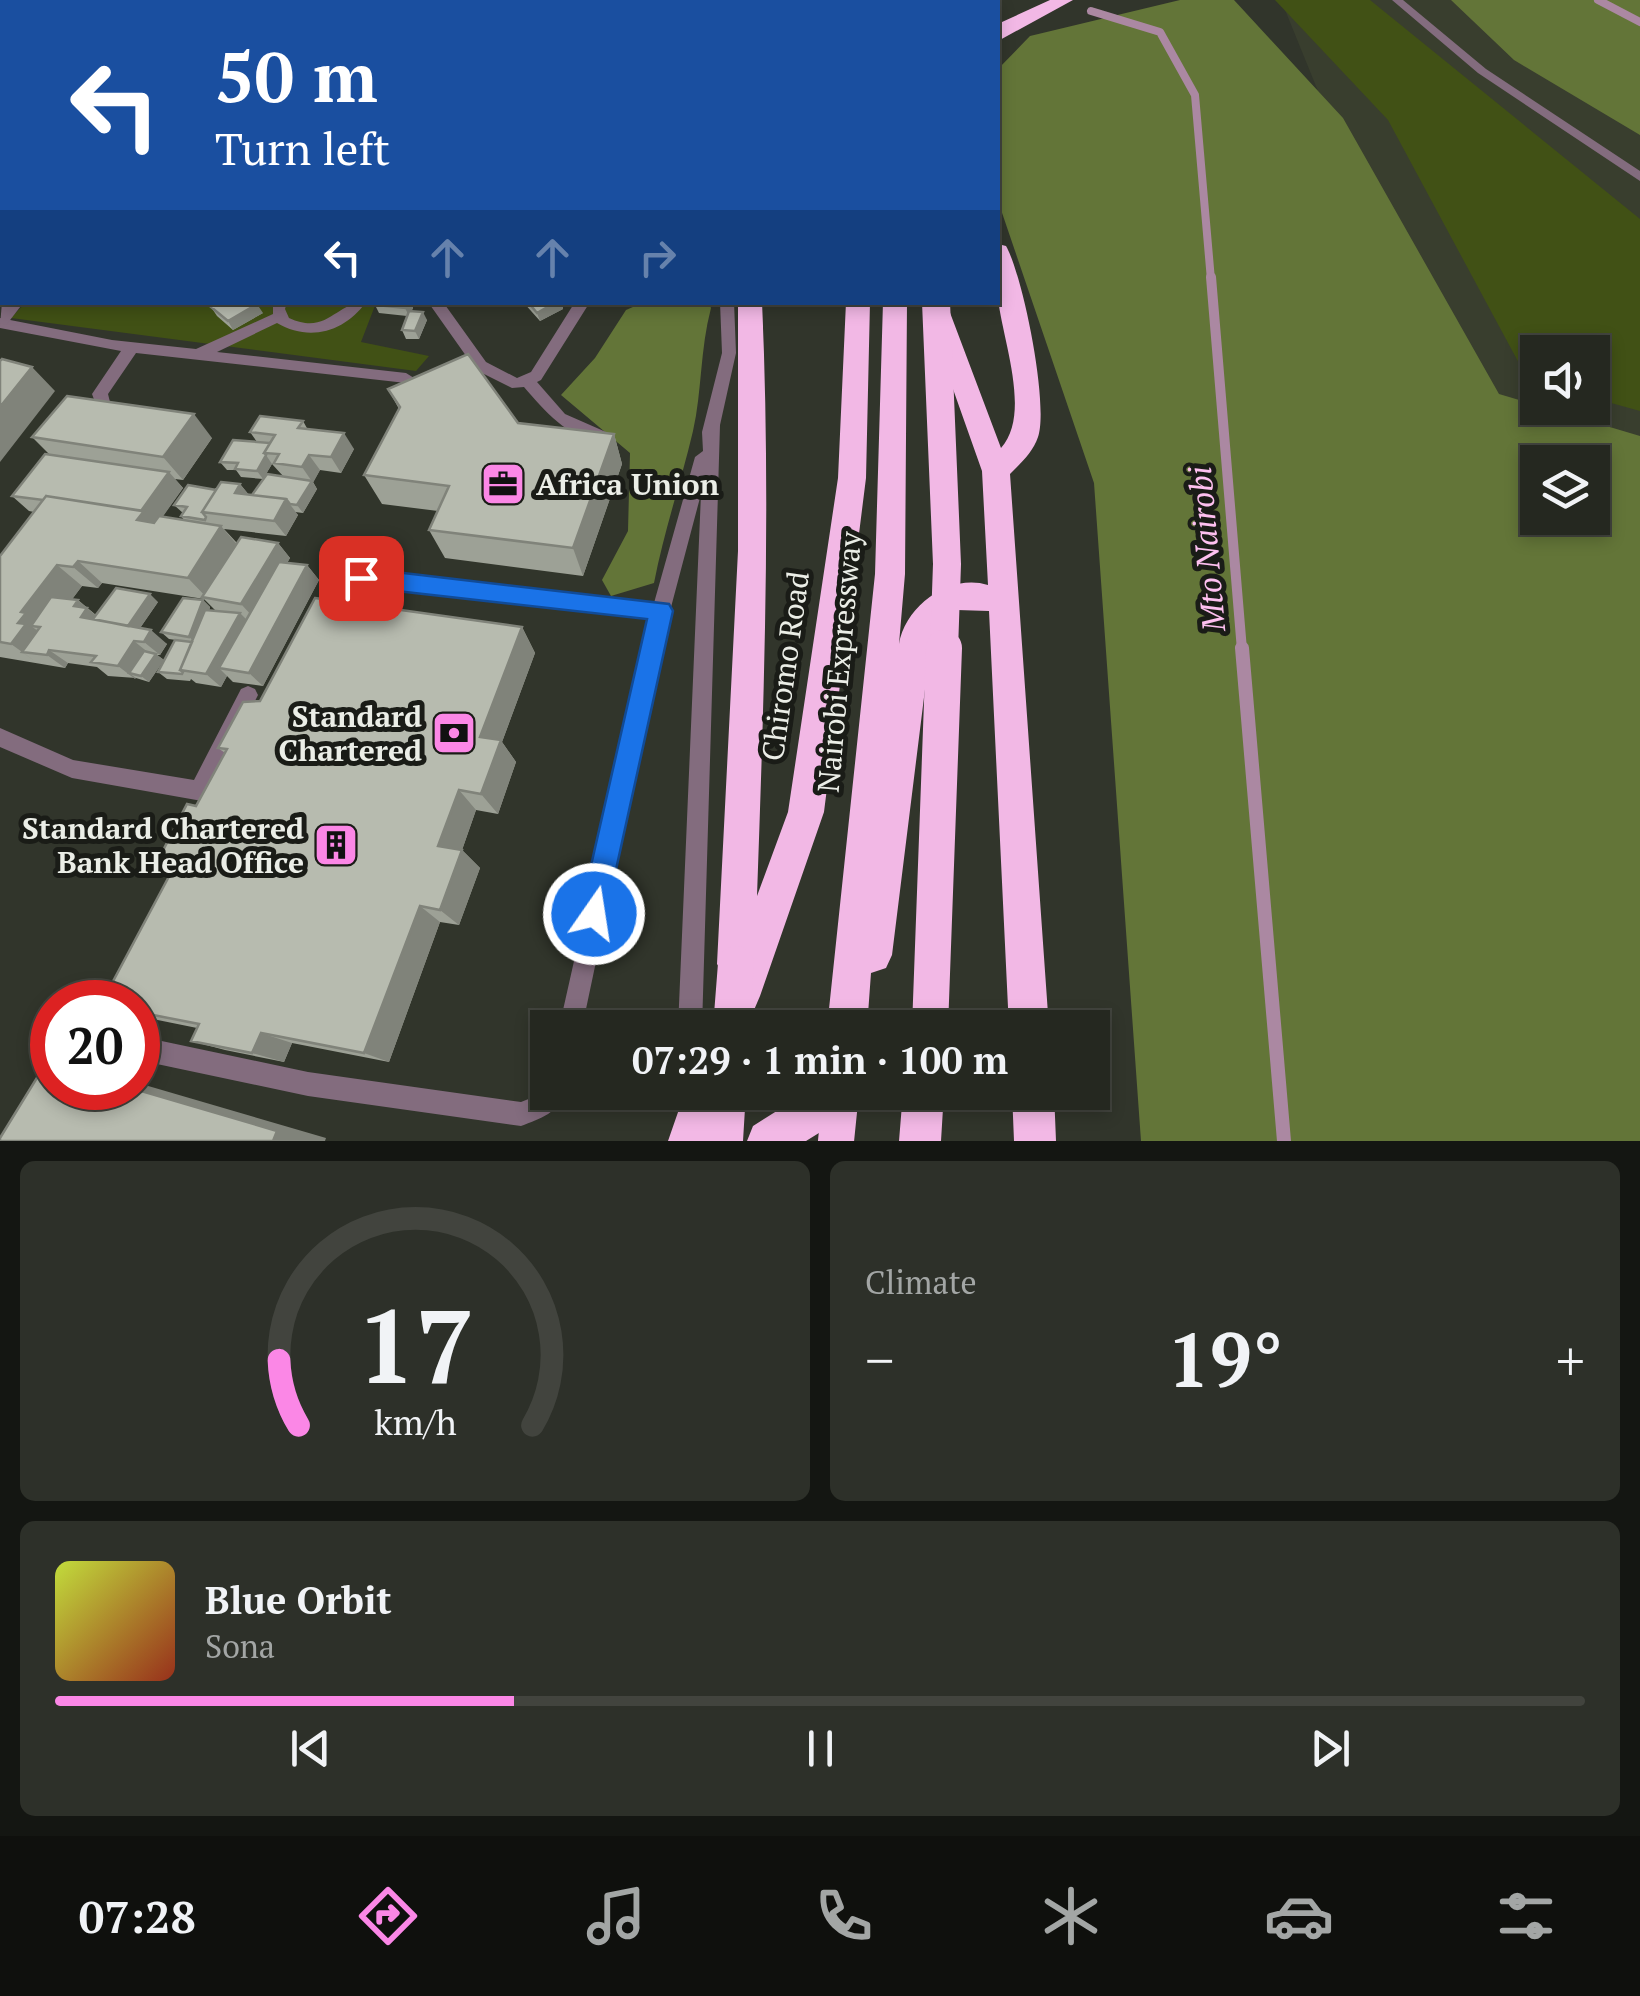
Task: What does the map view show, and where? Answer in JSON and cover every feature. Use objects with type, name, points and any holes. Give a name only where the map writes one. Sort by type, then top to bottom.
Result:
[{"type":"highway","points":[[1000,34],[1008,26],[1064,0]]},
{"type":"highway","points":[[996,472],[1024,440],[1029,417],[1014,305],[1000,258]]},
{"type":"highway","points":[[731,1010],[751,605],[755,408],[750,305]]},
{"type":"highway","name":"Chiromo Road","points":[[736,1010],[806,812],[852,478],[858,305]]},
{"type":"highway","name":"Nairobi Expressway","points":[[849,1010],[890,574],[896,305]]},
{"type":"highway","points":[[931,1010],[947,564],[935,305]]},
{"type":"highway","points":[[936,305],[996,472],[1028,1010]]},
{"type":"highway","points":[[866,1010],[916,636],[949,598],[979,594],[1006,604]]},
{"type":"highway","points":[[687,1141],[699,1110]]},
{"type":"highway","points":[[722,1141],[725,1110]]},
{"type":"highway","points":[[768,1141],[815,1110]]},
{"type":"highway","points":[[836,1141],[840,1110]]},
{"type":"highway","points":[[920,1141],[923,1110]]},
{"type":"highway","points":[[1034,1110],[1036,1141]]},
{"type":"lane","points":[[1397,0],[1482,71],[1640,177]]},
{"type":"lane","points":[[196,355],[280,309],[298,328],[318,328],[346,317],[356,305]]},
{"type":"lane","points":[[437,305],[489,373],[517,384],[528,381],[563,339],[581,305]]},
{"type":"lane","points":[[574,1010],[661,611],[729,353],[728,305]]},
{"type":"lane","points":[[0,321],[132,347],[406,378]]},
{"type":"lane","points":[[128,417],[104,409],[100,394],[132,347]]},
{"type":"lane","points":[[528,381],[559,418],[600,436]]},
{"type":"lane","points":[[691,1010],[712,425]]},
{"type":"lane","points":[[306,640],[336,589],[361,578],[661,611]]},
{"type":"lane","points":[[210,798],[248,695]]},
{"type":"lane","points":[[0,737],[72,769],[210,798]]},
{"type":"lane","points":[[210,798],[239,760]]},
{"type":"lane","points":[[160,1053],[308,1084],[520,1114],[531,1110]]},
{"type":"lane","points":[[687,1141],[688,1110]]},
{"type":"shaded area","points":[[1281,0],[1568,0],[1640,42],[1640,1141],[1381,246]]},
{"type":"green space","points":[[1180,0],[1234,0],[1343,118],[1499,394],[1520,400],[1520,425],[1603,425],[1640,436],[1640,1141],[1141,1141],[1094,483],[1000,207],[1000,67],[1030,36]]},
{"type":"green space","points":[[1275,0],[1370,0],[1640,219],[1640,411],[1610,403],[1610,335],[1520,335],[1520,365],[1388,120]]},
{"type":"green space","points":[[1451,0],[1640,0],[1640,135],[1514,60]]},
{"type":"green space","points":[[23,305],[375,305],[361,342],[429,356],[416,371],[11,318]]},
{"type":"green space","points":[[637,305],[711,308],[693,431],[654,583],[611,596],[602,580],[628,531],[630,453],[561,395],[595,358],[626,310]]},
{"type":"building","points":[[215,305],[255,305],[228,321],[211,307]]},
{"type":"building","points":[[530,305],[551,305],[537,313]]},
{"type":"building","points":[[409,311],[423,312],[415,331],[402,330]]},
{"type":"building","name":"Africa Union","points":[[468,354],[518,423],[614,434],[573,548],[429,530],[449,486],[364,475],[400,407],[388,389]]},
{"type":"building","points":[[0,361],[32,367],[0,407]]},
{"type":"building","points":[[67,396],[194,414],[163,457],[32,437]]},
{"type":"building","points":[[260,416],[303,421],[298,428],[344,433],[331,457],[309,455],[302,467],[274,463],[279,454],[264,453],[275,435],[250,432]]},
{"type":"building","points":[[233,440],[270,443],[257,471],[235,469],[238,463],[220,462]]},
{"type":"building","points":[[45,454],[169,472],[141,511],[46,496],[43,500],[12,496]]},
{"type":"building","points":[[267,474],[312,481],[297,505],[290,504],[286,499],[252,495]]},
{"type":"building","points":[[221,482],[240,484],[235,493],[286,499],[274,521],[202,512]]},
{"type":"building","points":[[188,485],[216,490],[202,512],[205,520],[181,516],[187,507],[174,505]]},
{"type":"building","points":[[46,496],[144,511],[137,520],[154,523],[159,516],[221,526],[188,578],[78,561],[73,567],[57,565],[21,612],[26,613],[18,623],[26,624],[11,644],[0,642],[0,556]]},
{"type":"building","points":[[241,537],[278,543],[241,604],[202,597]]},
{"type":"building","points":[[279,562],[307,565],[249,673],[219,668]]},
{"type":"building","points":[[116,588],[150,594],[128,626],[93,619]]},
{"type":"building","points":[[51,597],[78,600],[74,606],[87,608],[81,617],[151,630],[144,642],[134,641],[118,666],[91,662],[96,656],[49,650],[47,655],[22,652],[40,627],[31,626]]},
{"type":"building","points":[[183,598],[203,600],[189,637],[161,632]]},
{"type":"building","name":"Standard Chartered Bank Head Office","points":[[315,598],[522,627],[480,737],[501,740],[481,794],[459,790],[438,846],[462,850],[440,910],[420,906],[364,1053],[261,1033],[252,1053],[191,1041],[199,1024],[160,1016],[160,980],[114,980],[174,867],[156,864],[187,804],[196,806],[227,749],[218,748],[243,702],[260,701]]},
{"type":"building","points":[[205,610],[240,613],[206,674],[180,670]]},
{"type":"building","points":[[175,640],[192,642],[180,670],[182,674],[158,672]]},
{"type":"building","points":[[144,651],[156,654],[141,676],[129,673]]},
{"type":"building","points":[[30,1089],[30,1110],[160,1110],[160,1097],[277,1131],[273,1141],[0,1138]]},
{"type":"waterway","points":[[1598,0],[1640,22]]},
{"type":"waterway","name":"Mto Nairobi","points":[[1091,11],[1160,32],[1195,95],[1211,280]]},
{"type":"waterway","name":"Mto Nairobi","points":[[1211,277],[1242,650]]},
{"type":"waterway","name":"Mto Nairobi","points":[[1242,648],[1284,1141]]},
{"type":"place","name":"Africa Union","points":[[503,484]]},
{"type":"place","name":"Standard Chartered","points":[[454,733]]},
{"type":"place","name":"Standard Chartered Bank Head Office","points":[[336,845]]},
{"type":"route","points":[[361,578],[661,611],[594,914]]}]
